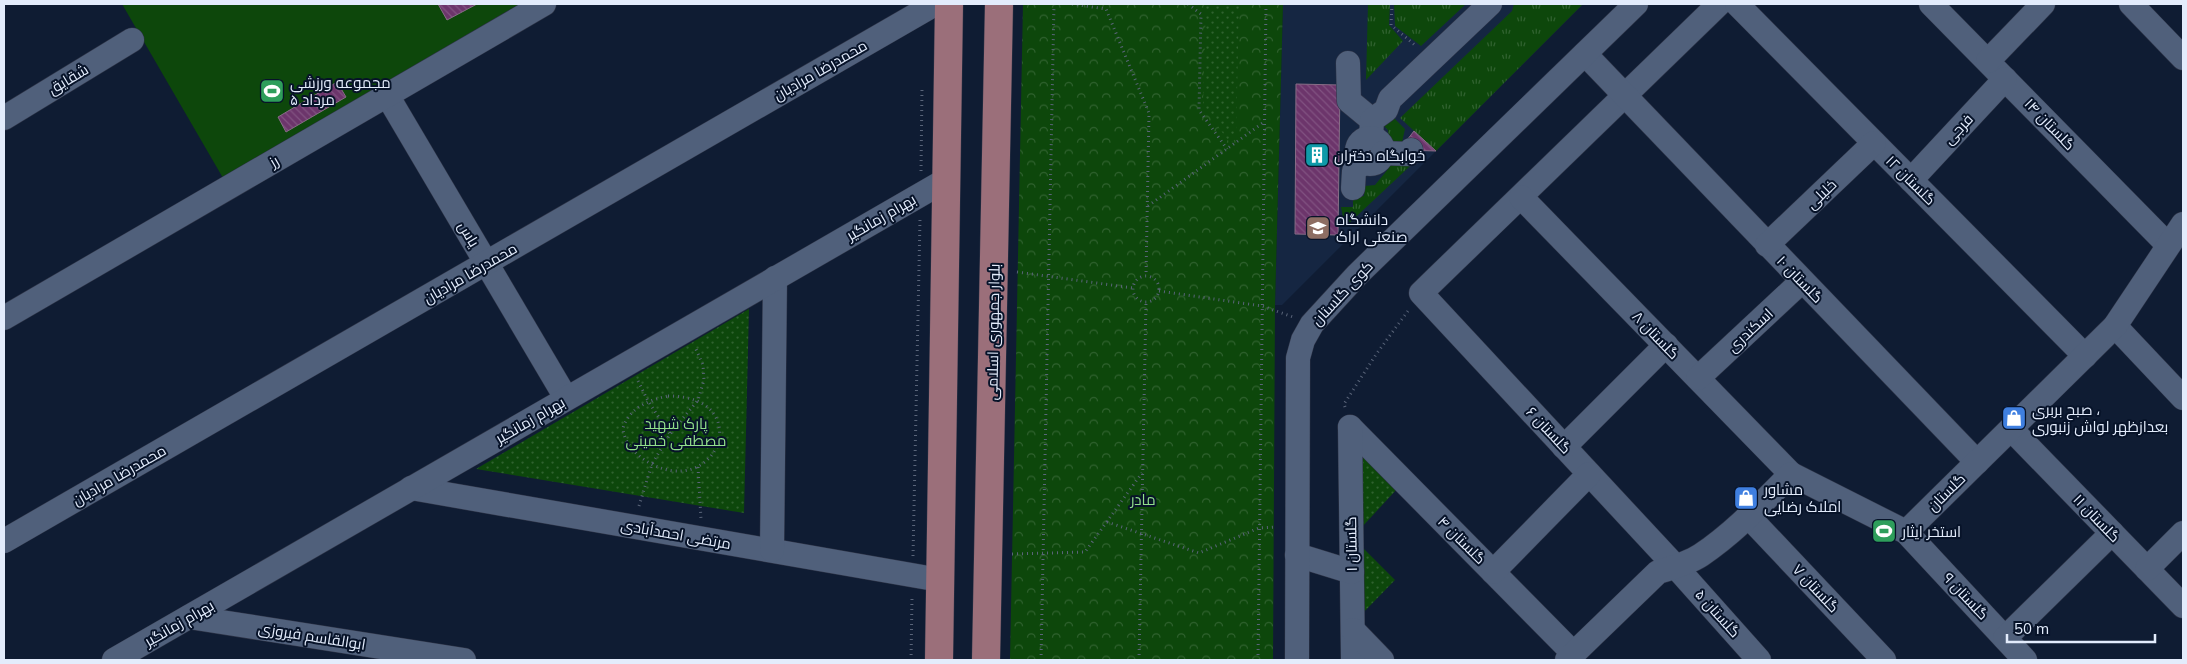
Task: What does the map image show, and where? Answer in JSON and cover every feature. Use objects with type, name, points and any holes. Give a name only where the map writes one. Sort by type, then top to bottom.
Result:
[{"type":"main road","points":[[939,660],[949,4]]},
{"type":"main road","name":"بلوار جمهوری اسلامی","points":[[986,660],[999,4]]},
{"type":"street","name":"رز","points":[[4,318],[544,4]]},
{"type":"street","name":"محمدرضا مرادیان","points":[[4,541],[936,4]]},
{"type":"street","points":[[1353,188],[1354,172],[1372,143],[1390,99],[1490,4]]},
{"type":"street","name":"کوی گلستان","points":[[1297,660],[1298,358],[1303,340],[1312,324],[1357,275],[1636,4]]},
{"type":"street","points":[[1421,294],[1719,4]]},
{"type":"street","name":"گلستان ۱۲","points":[[1737,4],[2085,356]]},
{"type":"street","name":"گلستان ۱۴","points":[[1931,4],[2168,245]]},
{"type":"street","points":[[1988,62],[2043,4]]},
{"type":"street","points":[[2132,4],[2183,58]]},
{"type":"street","name":"شقایق","points":[[4,118],[132,40]]},
{"type":"street","name":"گلستان ۱۰","points":[[1585,54],[1977,462]]},
{"type":"street","points":[[1348,63],[1349,101],[1372,143],[1409,154],[1411,150]]},
{"type":"street","name":"فرجی","points":[[1911,180],[2006,79]]},
{"type":"street","name":"یاس","points":[[387,95],[566,398]]},
{"type":"street","name":"خلیلی","points":[[1767,245],[1874,143]]},
{"type":"street","name":"بهرام زمانگیر","points":[[114,660],[946,180]]},
{"type":"street","name":"گلستان ۸","points":[[1521,197],[1791,474]]},
{"type":"street","name":"گلستان","points":[[1906,532],[2115,326],[2183,224]]},
{"type":"street","points":[[772,550],[775,278]]},
{"type":"street","name":"اسکندری","points":[[1698,378],[1802,281]]},
{"type":"street","name":"گلستان ۶","points":[[1421,294],[1676,566]]},
{"type":"street","points":[[2115,326],[2183,398]]},
{"type":"street","points":[[1564,447],[1666,345]]},
{"type":"street","name":"گلستان ۴","points":[[1350,427],[1493,572],[1571,657]]},
{"type":"street","name":"گلستان ۱","points":[[1350,427],[1353,660]]},
{"type":"street","name":"گلستان ۱۱","points":[[2011,429],[2183,606]]},
{"type":"street","points":[[1493,572],[1589,474]]},
{"type":"street","points":[[1571,657],[1658,572],[1701,555],[1748,516],[1791,474],[1906,532]]},
{"type":"street","name":"مرتضی احمدآبادی","points":[[411,488],[940,580]]},
{"type":"street","name":"گلستان ۷","points":[[1748,516],[1884,660]]},
{"type":"street","name":"گلستان ۹","points":[[1906,532],[2025,660]]},
{"type":"street","points":[[2005,638],[2112,533]]},
{"type":"street","points":[[2147,569],[2183,533]]},
{"type":"street","points":[[1297,555],[1352,572]]},
{"type":"street","name":"گلستان ۵","points":[[1676,566],[1760,660]]},
{"type":"street","name":"ابوالقاسم فیروزی","points":[[189,617],[464,660]]},
{"type":"street","points":[[1353,630],[1382,660]]},
{"type":"path","points":[[1041,660],[1054,4]]},
{"type":"path","points":[[1072,4],[1106,9],[1149,113],[1146,276]]},
{"type":"path","points":[[1188,4],[1201,14],[1199,110],[1227,149]]},
{"type":"path","points":[[1258,660],[1266,4]]},
{"type":"path","points":[[1392,4],[1391,25],[1420,49]]},
{"type":"path","points":[[911,660],[922,78]]},
{"type":"path","points":[[1148,207],[1265,122]]},
{"type":"path","points":[[994,269],[1133,288]]},
{"type":"path","points":[[1146,276],[1156,280],[1159,291],[1154,299],[1146,302],[1136,298],[1133,288],[1137,279],[1146,276]]},
{"type":"path","points":[[1159,291],[1262,306],[1312,324]]},
{"type":"path","points":[[1350,427],[1344,404],[1377,353],[1421,294]]},
{"type":"path","points":[[1139,660],[1146,302]]},
{"type":"path","points":[[633,526],[652,464],[670,434],[698,400],[704,380],[703,365],[687,329]]},
{"type":"path","points":[[629,362],[648,402],[670,434]]},
{"type":"path","points":[[668,396],[688,397],[698,400],[713,413],[720,429],[720,438],[714,453],[698,467],[681,471],[652,464],[626,442],[623,428],[629,415],[648,402],[668,396]]},
{"type":"path","points":[[698,467],[703,538]]},
{"type":"path","points":[[989,554],[1086,552],[1142,473]]},
{"type":"path","points":[[1107,522],[1199,553],[1259,528],[1298,526]]},
{"type":"shaded area","name":"دانشگاه صنعتی اراک","points":[[1283,4],[1583,4],[1282,305],[1275,305]]},
{"type":"green space","name":"مجموعه ورزشی ۵ مرداد","points":[[122,4],[520,4],[223,178]]},
{"type":"green space","name":"مادر","points":[[1023,4],[1283,4],[1275,305],[1273,660],[1010,660]]},
{"type":"green space","points":[[1206,4],[1239,4],[1236,139],[1230,143],[1203,106]]},
{"type":"green space","points":[[1368,4],[1390,4],[1389,25],[1403,41],[1366,80]]},
{"type":"green space","points":[[1394,4],[1466,4],[1421,46],[1395,26]]},
{"type":"green space","points":[[1514,4],[1583,4],[1436,151],[1400,118],[1512,11]]},
{"type":"green space","points":[[1391,115],[1405,129],[1401,147],[1389,146],[1388,130],[1382,124]]},
{"type":"green space","points":[[1423,154],[1345,227],[1341,207],[1353,207],[1353,197],[1364,196],[1365,186],[1375,185],[1389,168],[1390,161]]},
{"type":"green space","name":"پارک شهید مصطفی خمینی","points":[[749,309],[744,513],[476,469]]},
{"type":"green space","points":[[1363,454],[1397,489],[1362,527]]},
{"type":"green space","points":[[1364,549],[1395,580],[1359,617]]},
{"type":"building","points":[[438,4],[477,4],[447,20]]},
{"type":"building","points":[[337,82],[346,97],[286,132],[278,117]]},
{"type":"building","name":"خوابگاه دختران","points":[[1296,84],[1340,85],[1338,235],[1295,234]]},
{"type":"building","points":[[1414,131],[1436,151],[1405,150],[1404,144]]},
{"type":"place","name":"مجموعه ورزشی ۵ مرداد","points":[[272,91]]},
{"type":"place","name":"خوابگاه دختران","points":[[1317,155]]},
{"type":"place","name":"دانشگاه صنعتی اراک","points":[[1318,228]]},
{"type":"place","name":"صبح بربری ، بعدازظهر لواش زنبوری","points":[[2014,418]]},
{"type":"place","name":"مشاور املاک رضایی","points":[[1746,498]]},
{"type":"place","name":"استخر ایثار","points":[[1884,531]]}]
